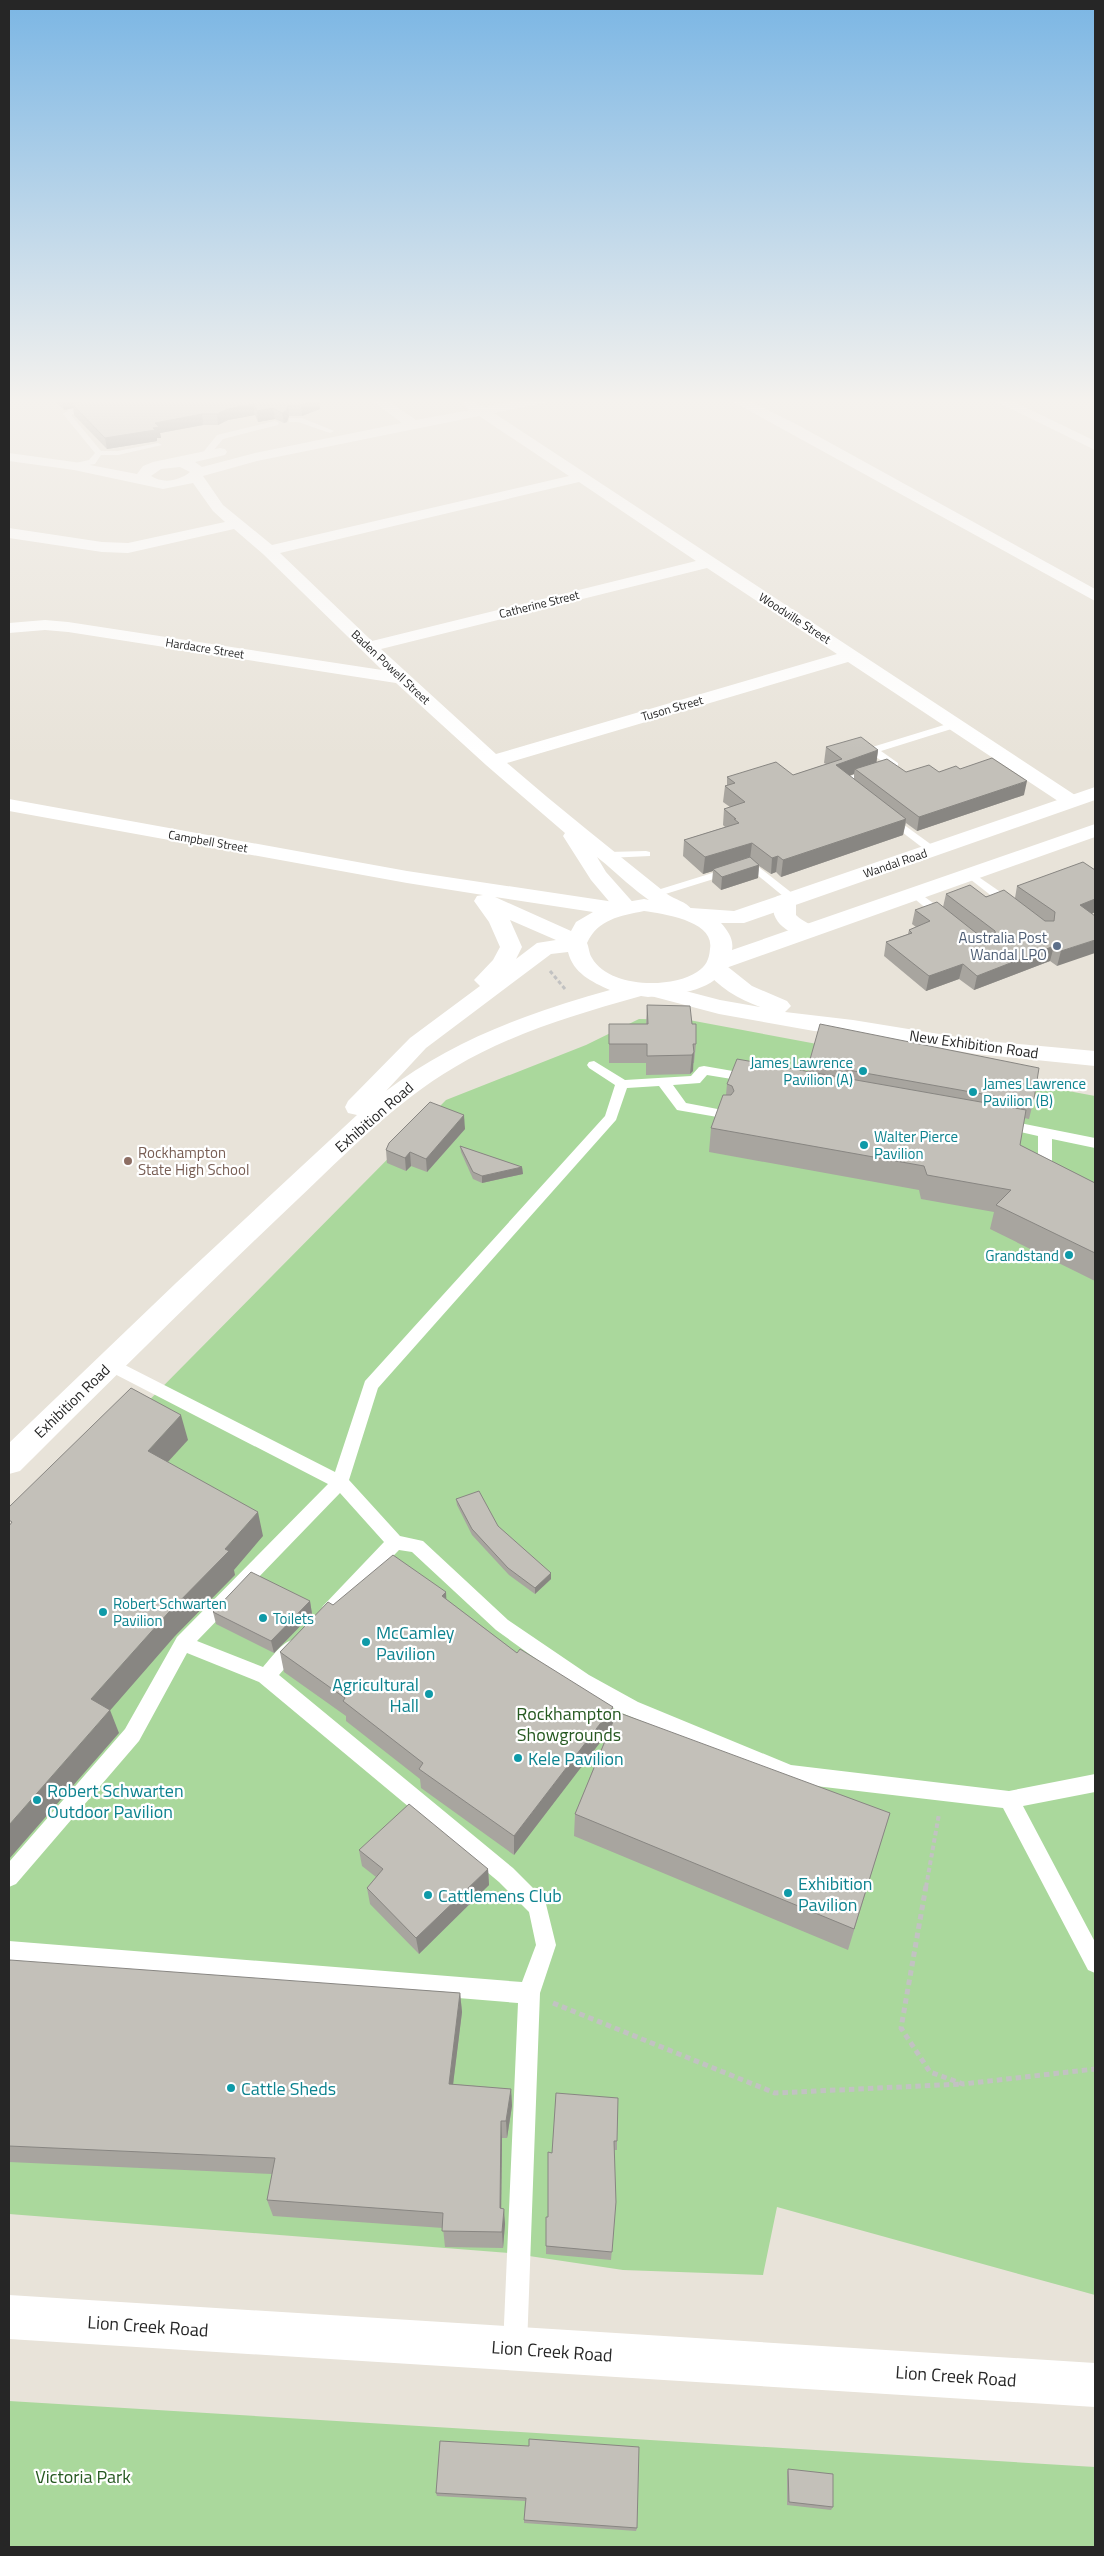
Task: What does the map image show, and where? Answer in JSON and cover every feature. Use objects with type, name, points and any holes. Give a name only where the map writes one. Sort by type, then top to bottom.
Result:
[{"type":"street","name":"Baden Powell Street","points":[[230,518],[269,551],[368,647],[493,761],[566,824],[608,855],[655,894],[686,912]]},
{"type":"street","points":[[269,551],[409,518]]},
{"type":"street","name":"Woodville Street","points":[[643,518],[957,724],[1095,818]]},
{"type":"street","points":[[955,518],[1095,596]]},
{"type":"street","points":[[9,534],[102,547],[128,548],[237,524]]},
{"type":"street","name":"Catherine Street","points":[[368,647],[710,562]]},
{"type":"street","name":"Hardacre Street","points":[[9,628],[45,625],[68,627],[402,678]]},
{"type":"street","name":"Tuson Street","points":[[493,761],[852,656]]},
{"type":"street","name":"Wandal Road","points":[[686,912],[736,918],[1095,793]]},
{"type":"street","name":"Campbell Street","points":[[9,805],[407,878],[622,908]]},
{"type":"street","name":"Baden Powell Street","points":[[566,824],[598,876],[622,908]]},
{"type":"street","points":[[717,966],[722,952],[722,941],[716,931],[686,912],[654,906],[622,908],[597,916],[583,928],[576,943],[578,957],[586,969],[600,979],[618,986],[647,990],[690,984],[704,978],[717,966],[807,931],[1095,830]]},
{"type":"street","name":"Campbell Street","points":[[407,878],[487,901],[576,943]]},
{"type":"street","points":[[789,900],[785,916],[792,924],[807,931]]},
{"type":"street","name":"Exhibition Road","points":[[199,1276],[418,1043],[503,963],[510,947],[500,922],[487,901]]},
{"type":"street","name":"Exhibition Road","points":[[418,1043],[545,948],[576,943]]},
{"type":"street","name":"New Exhibition Road","points":[[717,966],[733,986],[760,1000],[853,1026],[976,1047],[1095,1059]]},
{"type":"street","name":"Exhibition Road","points":[[9,1462],[199,1276],[400,1091],[448,1061],[504,1034],[577,1006],[647,990]]},
{"type":"street","name":"New Exhibition Road","points":[[647,990],[729,1009],[814,1024],[853,1026]]},
{"type":"street","name":"Lion Creek Road","points":[[9,2317],[1095,2385]]},
{"type":"lane","points":[[849,787],[841,781],[894,765],[873,750],[957,724]]},
{"type":"lane","points":[[880,811],[932,850]]},
{"type":"lane","points":[[608,855],[646,854]]},
{"type":"lane","points":[[655,894],[751,864],[789,900]]},
{"type":"lane","points":[[970,874],[1023,914]]},
{"type":"lane","points":[[914,893],[950,922]]},
{"type":"lane","points":[[594,1065],[622,1084],[695,1080],[704,1070],[765,1080]]},
{"type":"lane","points":[[663,1082],[682,1107],[723,1114]]},
{"type":"lane","points":[[9,1876],[132,1736],[183,1643],[340,1482],[372,1385],[610,1117],[622,1084]]},
{"type":"lane","points":[[993,1122],[1095,1143]]},
{"type":"lane","points":[[1046,1134],[1045,1170],[1061,1182]]},
{"type":"lane","points":[[109,1364],[340,1482],[395,1542],[416,1546],[502,1625],[582,1681],[631,1708],[790,1774],[943,1794],[1009,1800],[1095,1783]]},
{"type":"lane","points":[[266,1676],[395,1542]]},
{"type":"lane","points":[[183,1643],[266,1676],[506,1875],[538,1907],[546,1945],[529,1994],[514,2348]]},
{"type":"lane","points":[[1009,1800],[1095,1963]]},
{"type":"lane","points":[[9,1951],[529,1994]]},
{"type":"path","points":[[548,968],[570,996]]},
{"type":"path","points":[[943,1794],[901,2028],[930,2072],[963,2084]]},
{"type":"path","points":[[529,1994],[775,2093],[963,2084],[1095,2069]]},
{"type":"green space","name":"Rockhampton Showgrounds","points":[[639,1019],[689,1020],[1095,1096],[1095,2295],[777,2207],[763,2275],[623,2270],[509,2253],[9,2214],[9,1542],[446,1100],[586,1045]]},
{"type":"green space","name":"Victoria Park","points":[[9,2401],[1095,2467],[1095,2547],[9,2547]]},
{"type":"building","points":[[861,737],[878,750],[836,765],[906,819],[783,860],[778,856],[772,858],[752,843],[705,857],[684,840],[739,823],[724,809],[745,802],[725,786],[735,783],[727,777],[776,762],[793,775],[842,759],[826,747]]},
{"type":"building","points":[[992,758],[1027,781],[919,817],[855,769],[887,759],[906,772],[929,765],[939,772],[956,766],[960,769]]},
{"type":"building","points":[[750,857],[759,865],[722,877],[713,869]]},
{"type":"building","points":[[1083,862],[1095,870],[1095,899],[1080,905],[1095,916],[1095,940],[1061,951],[1054,946],[977,976],[963,964],[929,976],[886,942],[912,933],[909,930],[930,921],[915,910],[937,902],[985,940],[996,940],[995,931],[946,894],[970,885],[986,897],[1004,890],[1045,921],[1054,921],[1055,912],[1017,886]]},
{"type":"building","points":[[647,1005],[690,1006],[692,1024],[696,1024],[696,1044],[693,1044],[694,1052],[692,1055],[647,1056],[647,1044],[609,1044],[609,1024],[648,1024]]},
{"type":"building","points":[[820,1024],[1039,1068],[1034,1099],[1027,1098],[1027,1102],[809,1063]]},
{"type":"building","points":[[737,1059],[1026,1110],[1020,1145],[1095,1183],[1095,1253],[996,1205],[1011,1190],[927,1175],[924,1166],[711,1128],[723,1095],[731,1095],[734,1091],[732,1086],[727,1084]]},
{"type":"building","points":[[430,1102],[464,1115],[426,1159],[410,1152],[405,1158],[386,1150],[389,1143]]},
{"type":"building","points":[[460,1146],[522,1167],[482,1176],[473,1172]]},
{"type":"building","name":"Robert Schwarten Pavilion","points":[[131,1388],[181,1415],[148,1451],[258,1512],[225,1549],[229,1551],[168,1613],[91,1699],[110,1710],[9,1825],[9,1526],[12,1522],[9,1520],[9,1507]]},
{"type":"building","points":[[479,1491],[498,1526],[551,1573],[535,1588],[508,1568],[472,1529],[456,1499]]},
{"type":"building","points":[[393,1555],[446,1592],[442,1596],[517,1653],[520,1649],[613,1707],[514,1836],[419,1769],[423,1763],[343,1701],[345,1698],[280,1652],[328,1602],[333,1605]]},
{"type":"building","name":"Toilets","points":[[251,1572],[310,1601],[271,1641],[213,1612]]},
{"type":"building","name":"Exhibition Pavilion","points":[[617,1712],[890,1813],[854,1929],[575,1814]]},
{"type":"building","name":"Cattlemens Club","points":[[409,1804],[488,1869],[416,1938],[367,1888],[383,1869],[359,1850]]},
{"type":"building","name":"Cattle Sheds","points":[[10,1960],[460,1993],[449,2084],[511,2089],[506,2121],[501,2121],[500,2208],[504,2209],[502,2232],[442,2231],[443,2213],[267,2200],[275,2158],[9,2146]]},
{"type":"building","points":[[556,2093],[618,2098],[617,2141],[614,2141],[616,2202],[612,2252],[546,2246],[548,2152],[552,2153]]},
{"type":"building","points":[[529,2439],[639,2447],[637,2528],[524,2520],[526,2498],[436,2493],[440,2441],[529,2446]]},
{"type":"building","points":[[788,2469],[833,2474],[833,2507],[789,2502]]},
{"type":"place","name":"Australia Post Wandal LPO","points":[[1057,946]]},
{"type":"place","name":"James Lawrence Pavilion (A)","points":[[863,1071]]},
{"type":"place","name":"James Lawrence Pavilion (B)","points":[[973,1092]]},
{"type":"place","name":"Walter Pierce Pavilion","points":[[864,1145]]},
{"type":"place","name":"Rockhampton State High School","points":[[128,1161]]},
{"type":"place","name":"Grandstand","points":[[1069,1255]]},
{"type":"place","name":"Robert Schwarten Pavilion","points":[[103,1612]]},
{"type":"place","name":"Toilets","points":[[263,1618]]},
{"type":"place","name":"McCamley Pavilion","points":[[366,1642]]},
{"type":"place","name":"Agricultural Hall","points":[[429,1694]]},
{"type":"place","name":"Kele Pavilion","points":[[518,1758]]},
{"type":"place","name":"Robert Schwarten Outdoor Pavilion","points":[[37,1800]]},
{"type":"place","name":"Exhibition Pavilion","points":[[788,1893]]},
{"type":"place","name":"Cattlemens Club","points":[[428,1895]]},
{"type":"place","name":"Cattle Sheds","points":[[231,2088]]}]
